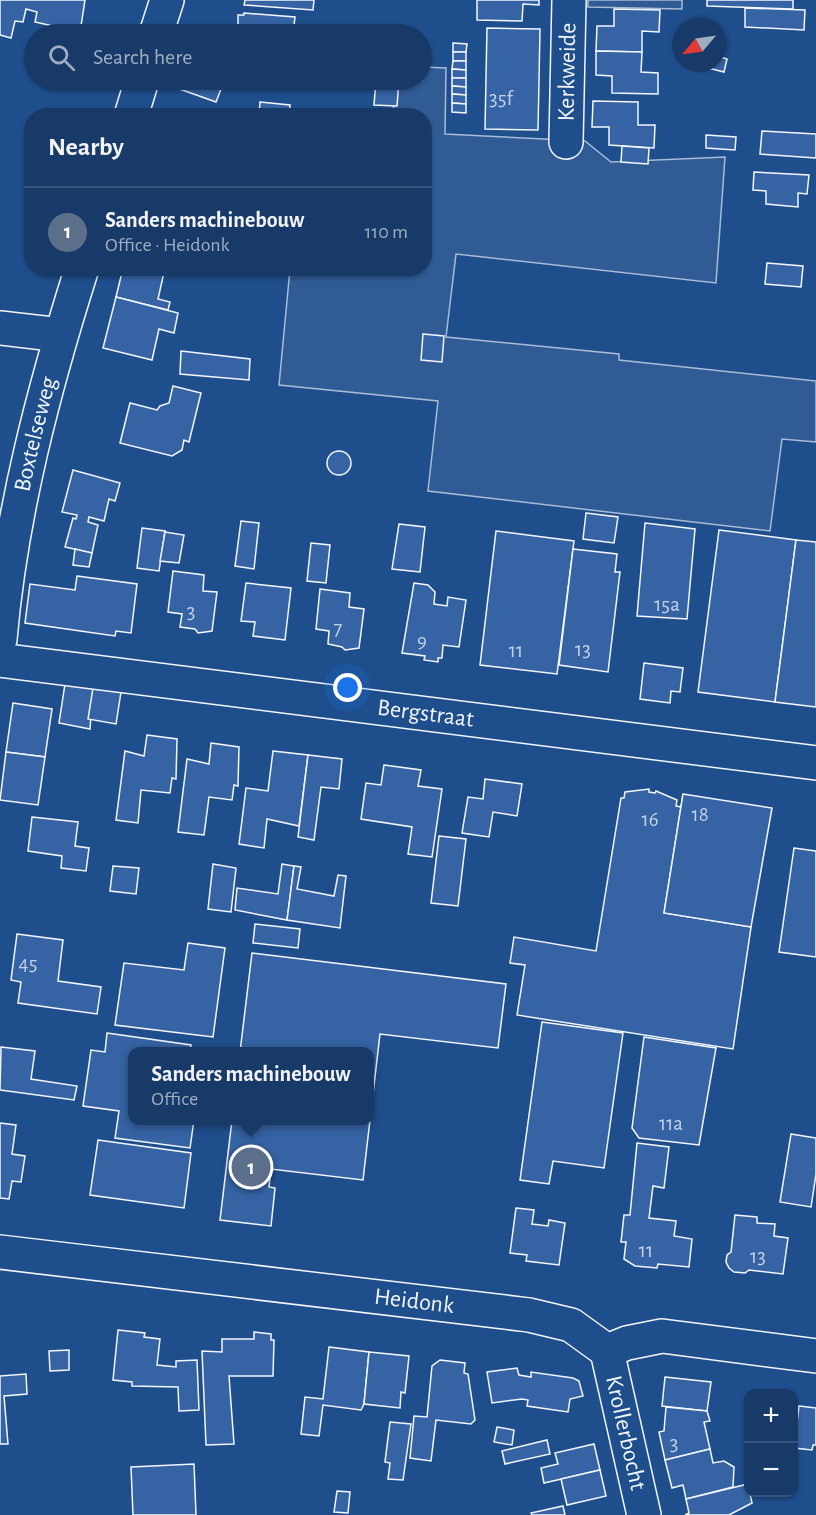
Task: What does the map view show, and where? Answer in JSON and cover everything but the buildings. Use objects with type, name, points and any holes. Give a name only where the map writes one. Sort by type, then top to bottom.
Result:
[{"type":"street","points":[[159,24],[167,0]]},
{"type":"street","name":"Kerkweide","points":[[566,142],[569,0]]},
{"type":"street","points":[[133,108],[139,90]]},
{"type":"street","name":"Boxtelseweg","points":[[0,639],[3,600],[30,458],[61,335],[79,276]]},
{"type":"street","points":[[0,328],[61,335]]},
{"type":"street","name":"Bergstraat","points":[[0,660],[816,763]]},
{"type":"street","name":"Heidonk","points":[[0,1252],[529,1315],[571,1325],[607,1351]]},
{"type":"street","points":[[607,1351],[627,1343],[662,1336],[816,1356]]},
{"type":"street","name":"Krollerbocht","points":[[607,1351],[644,1515]]},
{"type":"shaded area","points":[[588,0],[682,0],[682,9],[588,7]]},
{"type":"shaded area","points":[[432,67],[446,68],[445,134],[585,141],[611,162],[725,157],[716,283],[456,254],[446,337],[619,354],[619,360],[816,381],[816,442],[782,439],[770,531],[428,491],[438,401],[279,385],[289,276],[432,276],[432,108],[393,108],[394,90],[432,90]]},
{"type":"place","name":"Sanders machinebouw","points":[[251,1167]]}]
